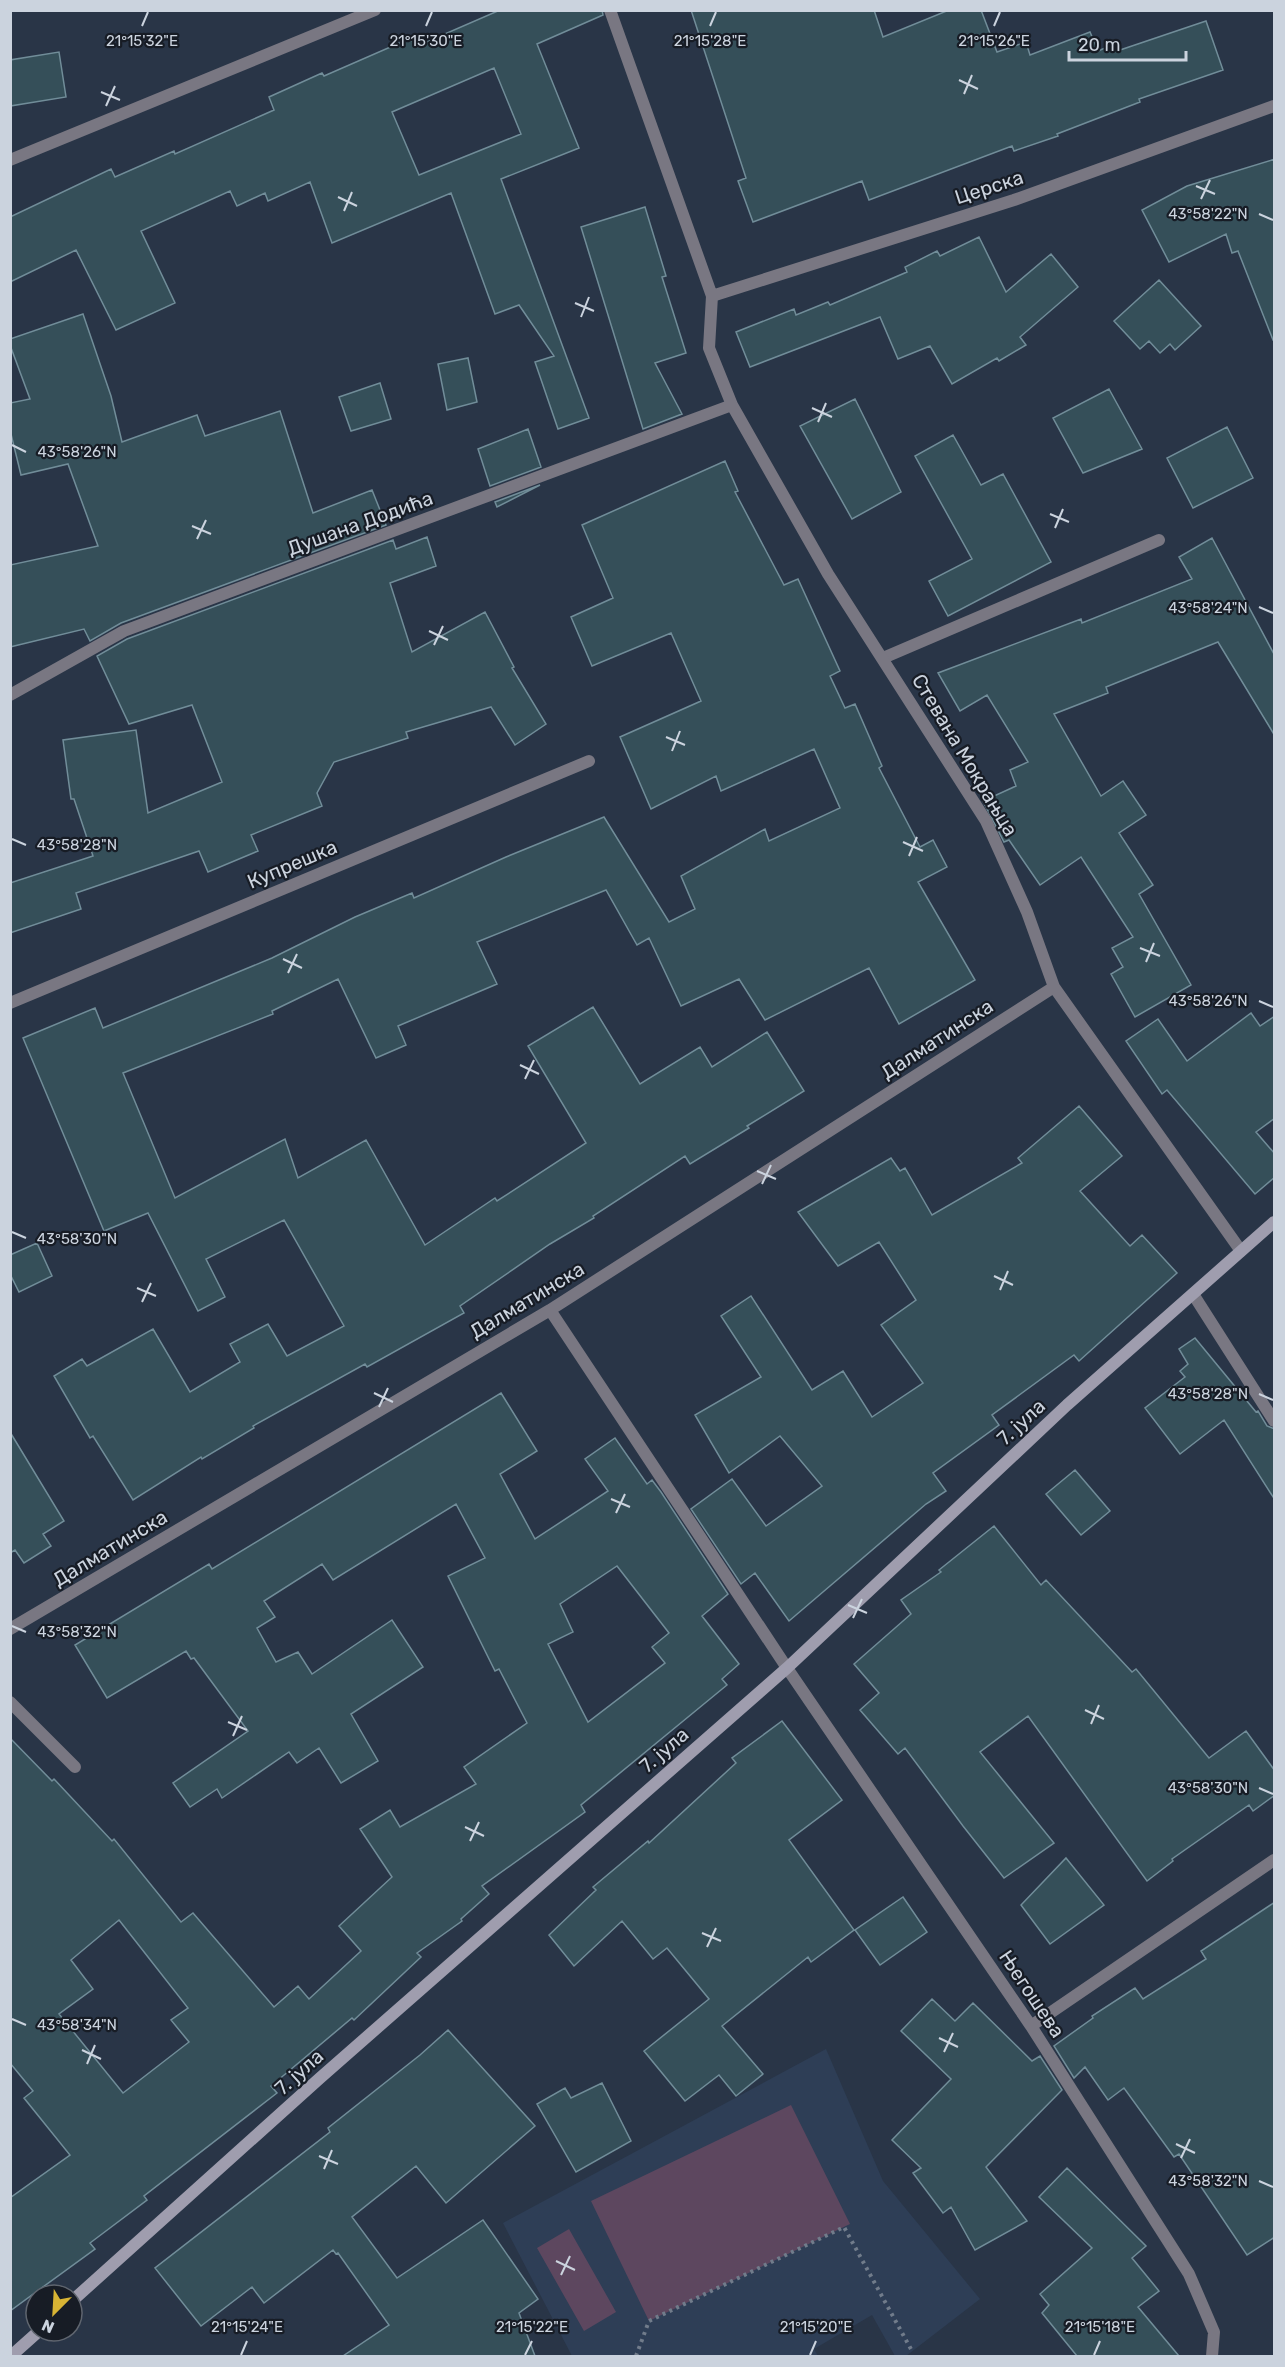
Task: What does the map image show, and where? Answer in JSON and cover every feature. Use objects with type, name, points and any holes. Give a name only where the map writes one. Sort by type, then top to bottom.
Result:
[{"type":"main road","name":"7. јула","points":[[84,2290],[320,2078],[787,1668],[1067,1406],[1275,1222]]},
{"type":"main road","points":[[11,2356],[26,2343]]},
{"type":"street","points":[[10,160],[375,10]]},
{"type":"street","points":[[610,10],[712,296]]},
{"type":"street","name":"Церска","points":[[712,296],[1014,200],[1275,106]]},
{"type":"street","name":"Стевана Мокрањца","points":[[712,296],[709,348],[732,405],[828,574],[986,821],[1028,912],[1054,987],[1241,1251]]},
{"type":"street","name":"Душана Додића","points":[[10,695],[124,631],[732,405]]},
{"type":"street","points":[[883,658],[1159,540]]},
{"type":"street","name":"Купрешка","points":[[10,1003],[590,761]]},
{"type":"street","name":"Далматинска","points":[[10,1629],[550,1310],[1054,987]]},
{"type":"street","points":[[1193,1294],[1275,1421]]},
{"type":"street","name":"Његошева","points":[[550,1310],[787,1668],[1031,2026],[1190,2274],[1214,2332],[1212,2356]]},
{"type":"street","points":[[10,1702],[75,1767]]},
{"type":"street","points":[[1031,2026],[1275,1860]]},
{"type":"path","points":[[636,2356],[649,2321],[844,2227],[912,2351]]},
{"type":"shaded area","points":[[826,2049],[883,2181],[980,2299],[906,2356],[895,2356],[872,2315],[814,2349],[818,2356],[572,2356],[503,2223]]},
{"type":"shaded area","points":[[791,2105],[850,2224],[649,2321],[591,2201]]},
{"type":"shaded area","points":[[569,2229],[616,2312],[584,2331],[537,2248]]},
{"type":"building","points":[[500,10],[602,10],[603,15],[537,44],[579,148],[501,179],[589,418],[558,429],[535,362],[554,356],[519,305],[495,314],[451,193],[332,243],[310,182],[268,201],[265,193],[237,206],[230,191],[141,231],[175,303],[116,330],[76,250],[10,282],[10,217],[111,169],[115,177],[174,151],[175,154],[274,110],[269,97],[322,73],[324,76],[411,38],[415,47]],"holes":[[[494,68],[521,134],[419,175],[392,112]]]},
{"type":"building","points":[[691,10],[874,10],[883,37],[949,10],[981,10],[997,52],[1026,42],[1030,55],[1090,32],[1098,51],[1117,43],[1120,50],[1206,21],[1223,70],[1139,99],[1140,102],[1057,134],[1058,136],[1014,151],[1012,146],[869,200],[862,181],[753,222],[738,181],[746,178]]},
{"type":"building","points":[[59,52],[66,97],[10,106],[10,60]]},
{"type":"building","points":[[1275,159],[1275,339],[1273,340],[1238,251],[1232,253],[1226,234],[1169,262],[1142,210],[1187,186]]},
{"type":"building","points":[[645,207],[666,276],[662,277],[686,353],[655,363],[682,414],[643,429],[581,227]]},
{"type":"building","points":[[979,237],[1006,292],[1051,254],[1078,287],[1020,337],[1026,345],[999,361],[997,358],[952,384],[930,346],[898,359],[880,317],[750,367],[736,332],[794,309],[796,315],[828,302],[830,305],[907,272],[905,267],[937,251],[940,256]]},
{"type":"building","points":[[1159,280],[1201,326],[1175,350],[1170,344],[1160,353],[1149,341],[1140,349],[1114,321]]},
{"type":"building","points":[[83,314],[111,396],[122,442],[197,415],[205,436],[280,411],[313,513],[372,490],[386,525],[121,623],[90,641],[84,629],[10,647],[10,565],[98,546],[68,464],[21,475],[10,430],[10,403],[30,399],[10,345],[10,339]]},
{"type":"building","points":[[468,358],[477,402],[447,410],[438,364]]},
{"type":"building","points":[[380,383],[391,419],[351,431],[339,397]]},
{"type":"building","points":[[1109,389],[1142,449],[1083,473],[1053,418]]},
{"type":"building","points":[[855,399],[901,492],[852,519],[800,426]]},
{"type":"building","points":[[1227,427],[1253,478],[1193,508],[1167,458]]},
{"type":"building","points":[[528,429],[541,467],[490,486],[478,449]]},
{"type":"building","points":[[953,435],[981,485],[1003,474],[1051,562],[948,616],[929,581],[972,559],[915,456]]},
{"type":"building","points":[[725,461],[738,491],[735,492],[784,585],[798,579],[840,671],[830,676],[845,708],[855,704],[882,766],[879,768],[920,847],[933,840],[947,867],[918,882],[975,980],[899,1024],[869,968],[765,1020],[739,979],[681,1006],[649,938],[637,945],[606,890],[477,942],[497,984],[398,1026],[406,1045],[376,1058],[338,979],[272,1011],[273,1014],[123,1073],[175,1198],[285,1139],[298,1178],[366,1140],[425,1245],[495,1198],[497,1201],[586,1143],[528,1046],[593,1007],[640,1084],[700,1047],[712,1067],[767,1032],[804,1091],[690,1164],[685,1156],[593,1216],[594,1218],[550,1244],[460,1306],[464,1313],[367,1367],[365,1364],[253,1426],[254,1428],[202,1459],[201,1457],[133,1500],[93,1436],[90,1438],[54,1376],[82,1359],[87,1366],[153,1329],[190,1392],[240,1362],[230,1344],[268,1324],[287,1356],[344,1326],[284,1220],[206,1259],[225,1297],[198,1311],[148,1213],[104,1231],[23,1038],[95,1008],[103,1028],[272,958],[355,917],[412,893],[414,898],[604,817],[669,922],[695,909],[681,876],[765,829],[769,841],[840,808],[814,749],[721,791],[716,776],[651,809],[620,737],[701,701],[671,633],[592,666],[571,617],[613,598],[582,525]]},
{"type":"building","points":[[540,485],[497,507],[495,502]]},
{"type":"building","points":[[427,537],[436,566],[390,583],[412,652],[485,612],[514,667],[512,668],[546,724],[515,745],[491,707],[406,732],[408,738],[334,762],[317,793],[322,806],[251,835],[258,851],[208,872],[199,851],[76,893],[81,909],[10,933],[10,883],[93,856],[74,799],[71,799],[63,740],[136,730],[148,813],[222,782],[192,705],[129,724],[97,656],[127,639],[393,540],[396,549]]},
{"type":"building","points":[[1212,538],[1275,656],[1275,736],[1218,642],[1106,687],[1108,693],[1054,714],[1101,796],[1123,781],[1146,815],[1119,833],[1153,885],[1139,894],[1191,985],[1135,1017],[1111,974],[1123,967],[1112,948],[1133,937],[1081,857],[1040,885],[1009,840],[1004,842],[983,801],[1016,786],[1010,770],[1028,762],[987,695],[960,711],[938,673],[1081,619],[1082,623],[1192,579],[1179,557]]},
{"type":"building","points":[[1251,1013],[1260,1026],[1275,1016],[1275,1118],[1256,1132],[1275,1154],[1275,1177],[1255,1194],[1167,1090],[1162,1094],[1126,1041],[1158,1019],[1187,1061]]},
{"type":"building","points":[[1079,1106],[1122,1156],[1080,1191],[1130,1246],[1142,1235],[1177,1273],[1079,1361],[1074,1355],[992,1415],[999,1425],[933,1473],[946,1491],[926,1504],[789,1621],[755,1573],[741,1584],[691,1509],[732,1479],[766,1526],[822,1486],[780,1436],[729,1473],[695,1415],[761,1377],[721,1316],[751,1296],[812,1390],[843,1371],[872,1417],[923,1383],[881,1325],[916,1300],[879,1242],[838,1266],[798,1212],[891,1158],[900,1171],[905,1168],[932,1215],[1022,1163],[1018,1158]]},
{"type":"building","points":[[37,1243],[52,1276],[19,1292],[10,1274],[10,1255]]},
{"type":"building","points":[[1195,1338],[1256,1412],[1258,1411],[1267,1426],[1275,1429],[1275,1500],[1224,1420],[1180,1454],[1145,1408],[1185,1377],[1180,1371],[1188,1364],[1179,1349]]},
{"type":"building","points":[[501,1393],[537,1451],[500,1474],[535,1539],[608,1491],[585,1459],[615,1438],[647,1484],[652,1480],[661,1492],[728,1594],[702,1616],[739,1664],[722,1679],[727,1685],[581,1805],[585,1812],[482,1886],[489,1894],[461,1919],[462,1921],[417,1953],[421,1957],[354,2020],[352,2018],[271,2086],[277,2093],[144,2196],[147,2200],[90,2243],[95,2249],[48,2283],[24,2283],[24,2301],[10,2311],[10,2198],[70,2155],[24,2098],[33,2091],[10,2063],[10,1738],[52,1781],[54,1779],[112,1841],[114,1839],[181,1922],[193,1913],[274,2007],[298,1986],[309,1999],[361,1951],[339,1926],[392,1877],[360,1829],[390,1810],[400,1827],[476,1784],[464,1767],[527,1723],[499,1669],[495,1671],[448,1576],[485,1558],[456,1504],[333,1580],[322,1564],[264,1601],[275,1617],[257,1628],[276,1662],[298,1652],[312,1674],[392,1620],[423,1667],[351,1714],[378,1761],[341,1783],[319,1748],[297,1763],[289,1752],[222,1798],[217,1789],[190,1807],[173,1783],[248,1731],[194,1658],[191,1659],[186,1651],[107,1698],[75,1645],[209,1564],[212,1569]],"holes":[[[617,1566],[669,1633],[652,1647],[665,1663],[588,1722],[548,1644],[573,1632],[560,1604]],[[119,1920],[188,2008],[171,2020],[189,2042],[123,2093],[59,2014],[93,1989],[71,1960]]]},
{"type":"building","points":[[10,1432],[64,1521],[43,1534],[51,1546],[24,1563],[15,1550],[10,1553]]},
{"type":"building","points":[[1075,1470],[1110,1511],[1081,1535],[1046,1494]]},
{"type":"building","points":[[994,1526],[1041,1585],[1046,1580],[1132,1672],[1136,1669],[1209,1758],[1246,1731],[1275,1771],[1275,1795],[1253,1811],[1249,1805],[1172,1859],[1173,1861],[1147,1881],[1028,1716],[980,1752],[1054,1843],[1004,1878],[905,1748],[898,1754],[860,1710],[879,1693],[854,1664],[911,1614],[901,1600],[941,1572],[939,1570]]},
{"type":"building","points":[[782,1721],[842,1800],[789,1840],[854,1930],[811,1962],[808,1957],[722,2026],[763,2074],[736,2096],[719,2075],[685,2101],[644,2051],[709,1999],[667,1948],[653,1959],[622,1921],[574,1966],[549,1935],[596,1890],[593,1887],[648,1841],[649,1843],[736,1763],[732,1758]]},
{"type":"building","points":[[1066,1858],[1104,1905],[1050,1944],[1021,1905]]},
{"type":"building","points":[[903,1897],[927,1932],[880,1965],[855,1930]]},
{"type":"building","points":[[1275,1902],[1275,2237],[1247,2255],[1179,2154],[1174,2157],[1124,2088],[1108,2100],[1085,2067],[1074,2078],[1054,2046],[1093,2018],[1092,2016],[1135,1988],[1143,1999],[1206,1959],[1201,1951]]},
{"type":"building","points":[[932,1999],[955,2021],[973,2003],[1032,2061],[1040,2056],[1062,2090],[986,2167],[1027,2221],[975,2250],[951,2207],[943,2213],[913,2173],[921,2168],[892,2140],[951,2079],[901,2031]]},
{"type":"building","points":[[448,2030],[535,2126],[446,2203],[416,2166],[352,2217],[397,2278],[483,2220],[538,2299],[519,2313],[535,2356],[343,2356],[389,2325],[338,2253],[336,2254],[333,2250],[264,2303],[252,2287],[201,2326],[155,2268],[330,2132],[328,2128]]},
{"type":"building","points":[[602,2083],[631,2141],[576,2172],[537,2104],[565,2088],[571,2098]]},
{"type":"building","points":[[1067,2168],[1146,2246],[1132,2258],[1159,2291],[1138,2307],[1179,2356],[1077,2356],[1042,2313],[1049,2305],[1040,2294],[1092,2248],[1039,2197]]}]
